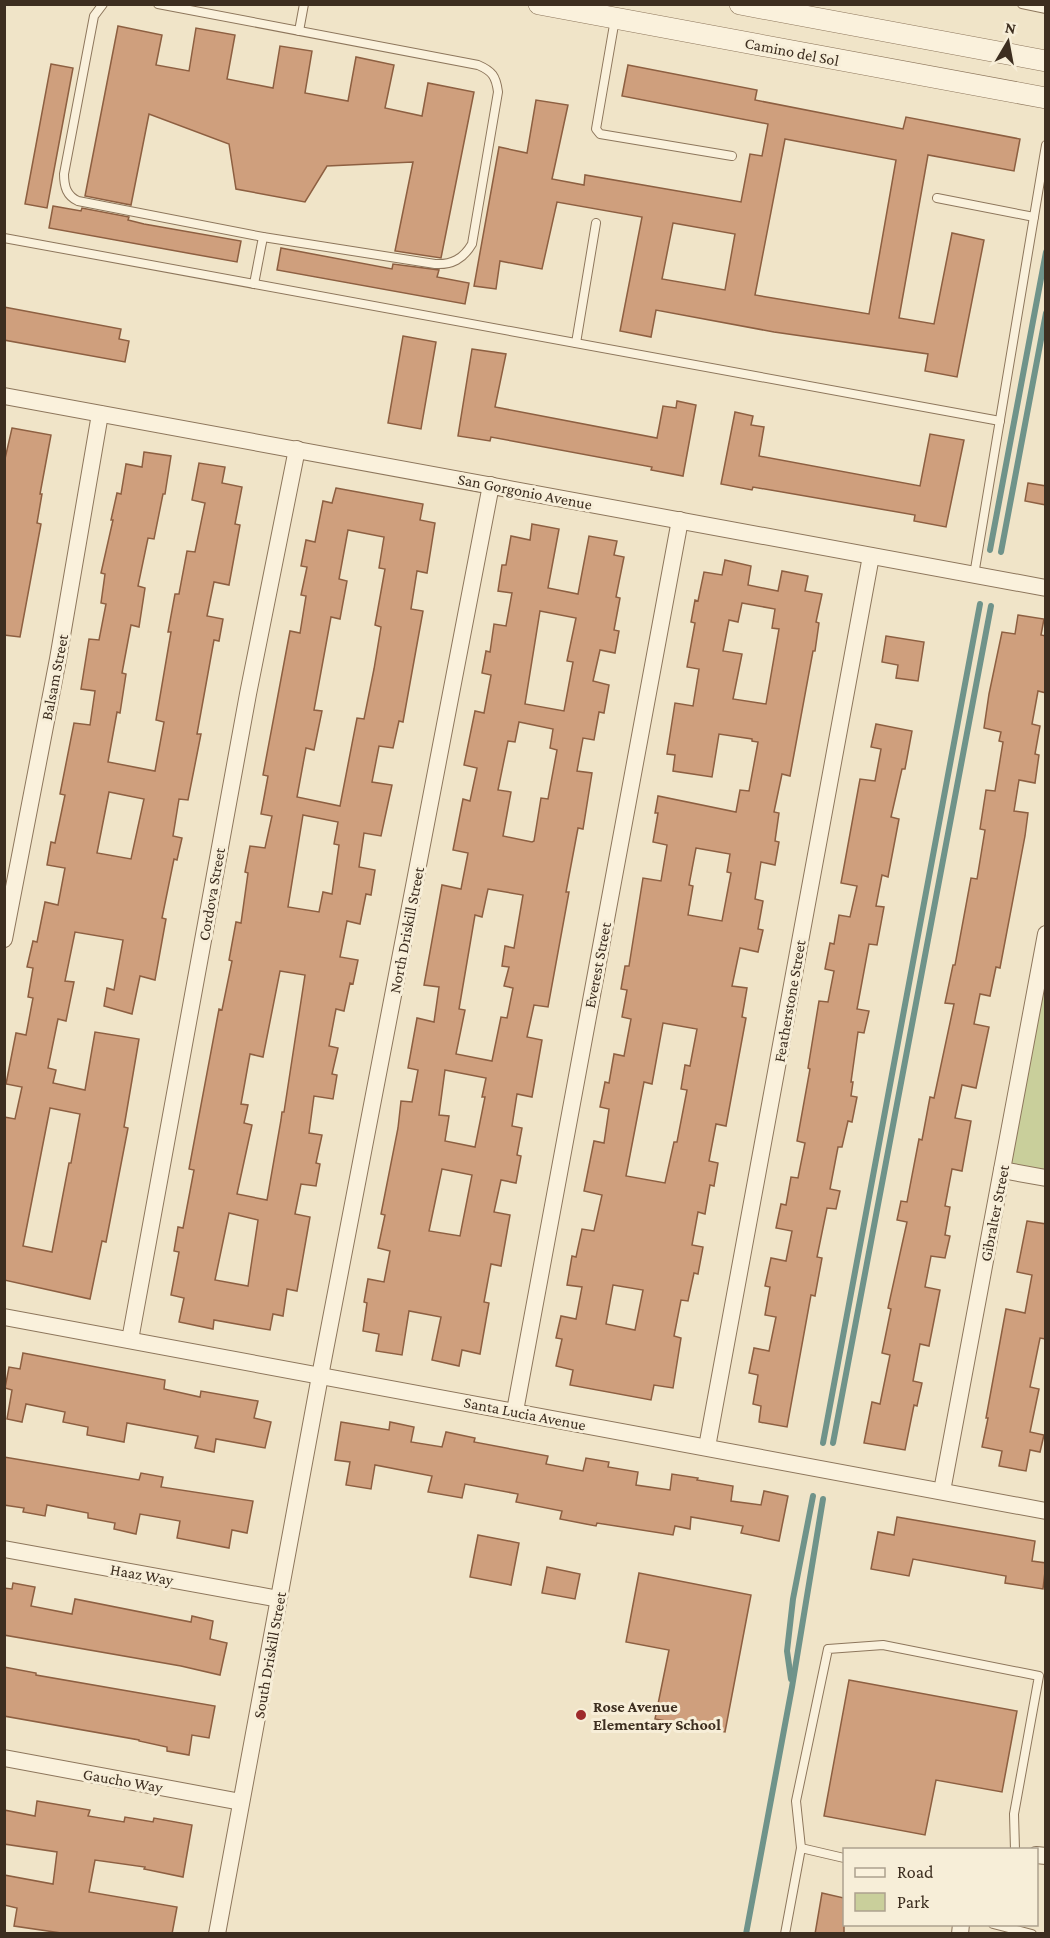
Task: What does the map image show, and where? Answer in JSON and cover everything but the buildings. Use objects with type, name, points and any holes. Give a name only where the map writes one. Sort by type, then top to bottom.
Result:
[{"type":"street","name":"Camino del Sol","points":[[538,4],[1046,98]]},
{"type":"street","points":[[740,4],[795,9],[1046,61]]},
{"type":"street","name":"San Gorgonio Avenue","points":[[4,396],[1046,588]]},
{"type":"street","name":"Balsam Street","points":[[4,939],[58,659],[100,414]]},
{"type":"street","name":"Cordova Street","points":[[130,1340],[244,717],[297,449]]},
{"type":"street","name":"North Driskill Street","points":[[320,1376],[491,485]]},
{"type":"street","name":"Everest Street","points":[[515,1411],[680,520]]},
{"type":"street","name":"Featherstone Street","points":[[707,1447],[871,556]]},
{"type":"street","name":"Gibralter Street","points":[[942,1491],[1046,934]]},
{"type":"street","points":[[1002,1170],[1046,1178]]},
{"type":"street","name":"Santa Lucia Avenue","points":[[4,1317],[1046,1511]]},
{"type":"street","name":"South Driskill Street","points":[[217,1934],[320,1376]]},
{"type":"street","name":"Haaz Way","points":[[4,1549],[279,1599]]},
{"type":"street","name":"Gaucho Way","points":[[4,1758],[241,1802]]},
{"type":"lane","points":[[103,4],[94,16],[64,174],[67,193],[71,198],[263,237],[435,264],[446,265],[466,255],[472,244],[498,92],[497,79],[490,70],[478,64],[158,4]]},
{"type":"lane","points":[[299,31],[304,4]]},
{"type":"lane","points":[[1022,4],[1046,9]]},
{"type":"lane","points":[[615,19],[596,129],[600,134],[732,156]]},
{"type":"lane","points":[[974,575],[1046,145]]},
{"type":"lane","points":[[937,198],[1034,217]]},
{"type":"lane","points":[[576,343],[596,223]]},
{"type":"lane","points":[[254,284],[263,237]]},
{"type":"lane","points":[[4,238],[1000,421]]},
{"type":"lane","points":[[785,1934],[801,1848],[796,1801],[828,1649],[883,1645],[1042,1676],[1014,1814],[1015,1848]]},
{"type":"lane","points":[[801,1848],[843,1858]]},
{"type":"lane","points":[[1001,1926],[1032,1934]]},
{"type":"green space","points":[[1045,934],[1045,1178],[1002,1170]]},
{"type":"waterway","points":[[990,550],[1046,252]]},
{"type":"waterway","points":[[1001,552],[1046,313]]},
{"type":"waterway","points":[[823,1443],[980,604]]},
{"type":"waterway","points":[[833,1443],[991,606]]},
{"type":"waterway","points":[[791,1679],[787,1651],[793,1599],[813,1496]]},
{"type":"waterway","points":[[746,1934],[792,1687],[823,1499]]},
{"type":"place","name":"Rose Avenue Elementary School","points":[[581,1715]]}]
